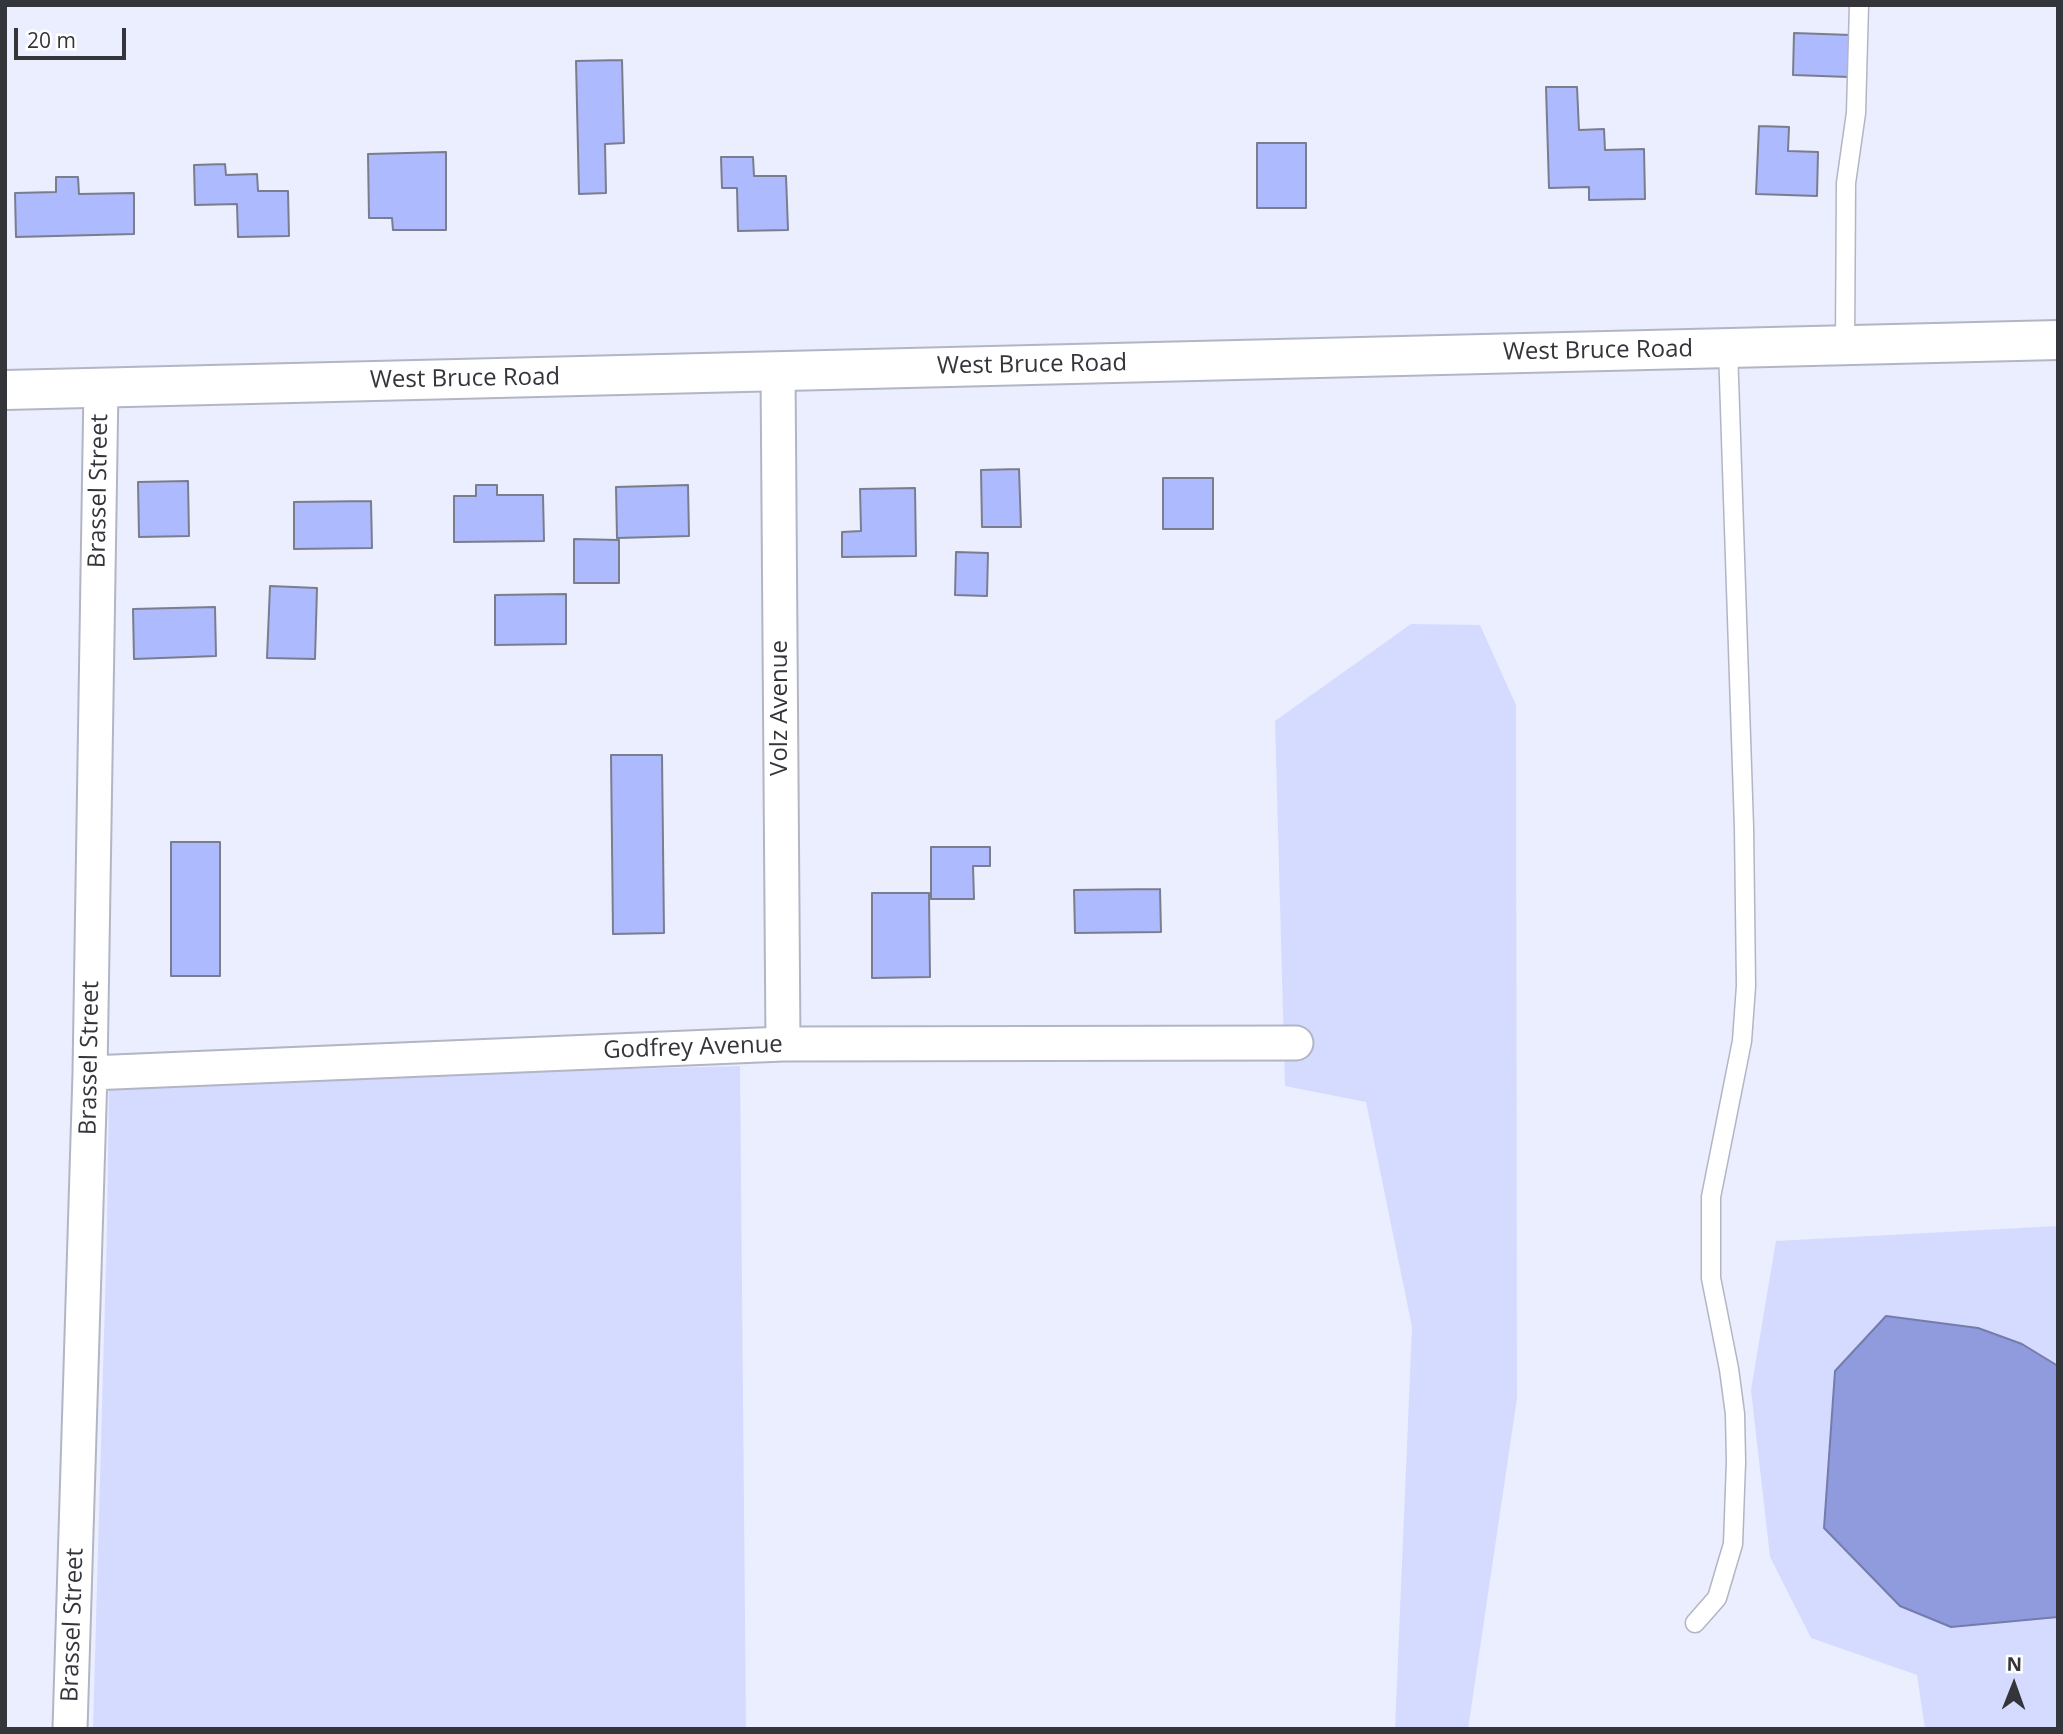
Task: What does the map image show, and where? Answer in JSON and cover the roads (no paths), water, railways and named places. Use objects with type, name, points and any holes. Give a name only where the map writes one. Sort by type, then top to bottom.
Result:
[{"type":"street","name":"West Bruce Road","points":[[5,390],[2058,340]]},
{"type":"street","name":"Volz Avenue","points":[[778,371],[783,1044]]},
{"type":"street","name":"Brassel Street","points":[[70,1729],[90,1073],[101,387]]},
{"type":"street","name":"Godfrey Avenue","points":[[90,1073],[783,1044],[1296,1043]]},
{"type":"lane","points":[[1845,345],[1846,183],[1856,113],[1859,5]]},
{"type":"lane","points":[[1695,1623],[1717,1598],[1733,1544],[1736,1462],[1735,1414],[1729,1369],[1711,1278],[1711,1197],[1742,1041],[1746,986],[1744,827],[1728,348]]},
{"type":"water","points":[[1886,1316],[1978,1328],[2022,1344],[2058,1366],[2058,1617],[1951,1627],[1900,1606],[1824,1528],[1835,1371]]}]
